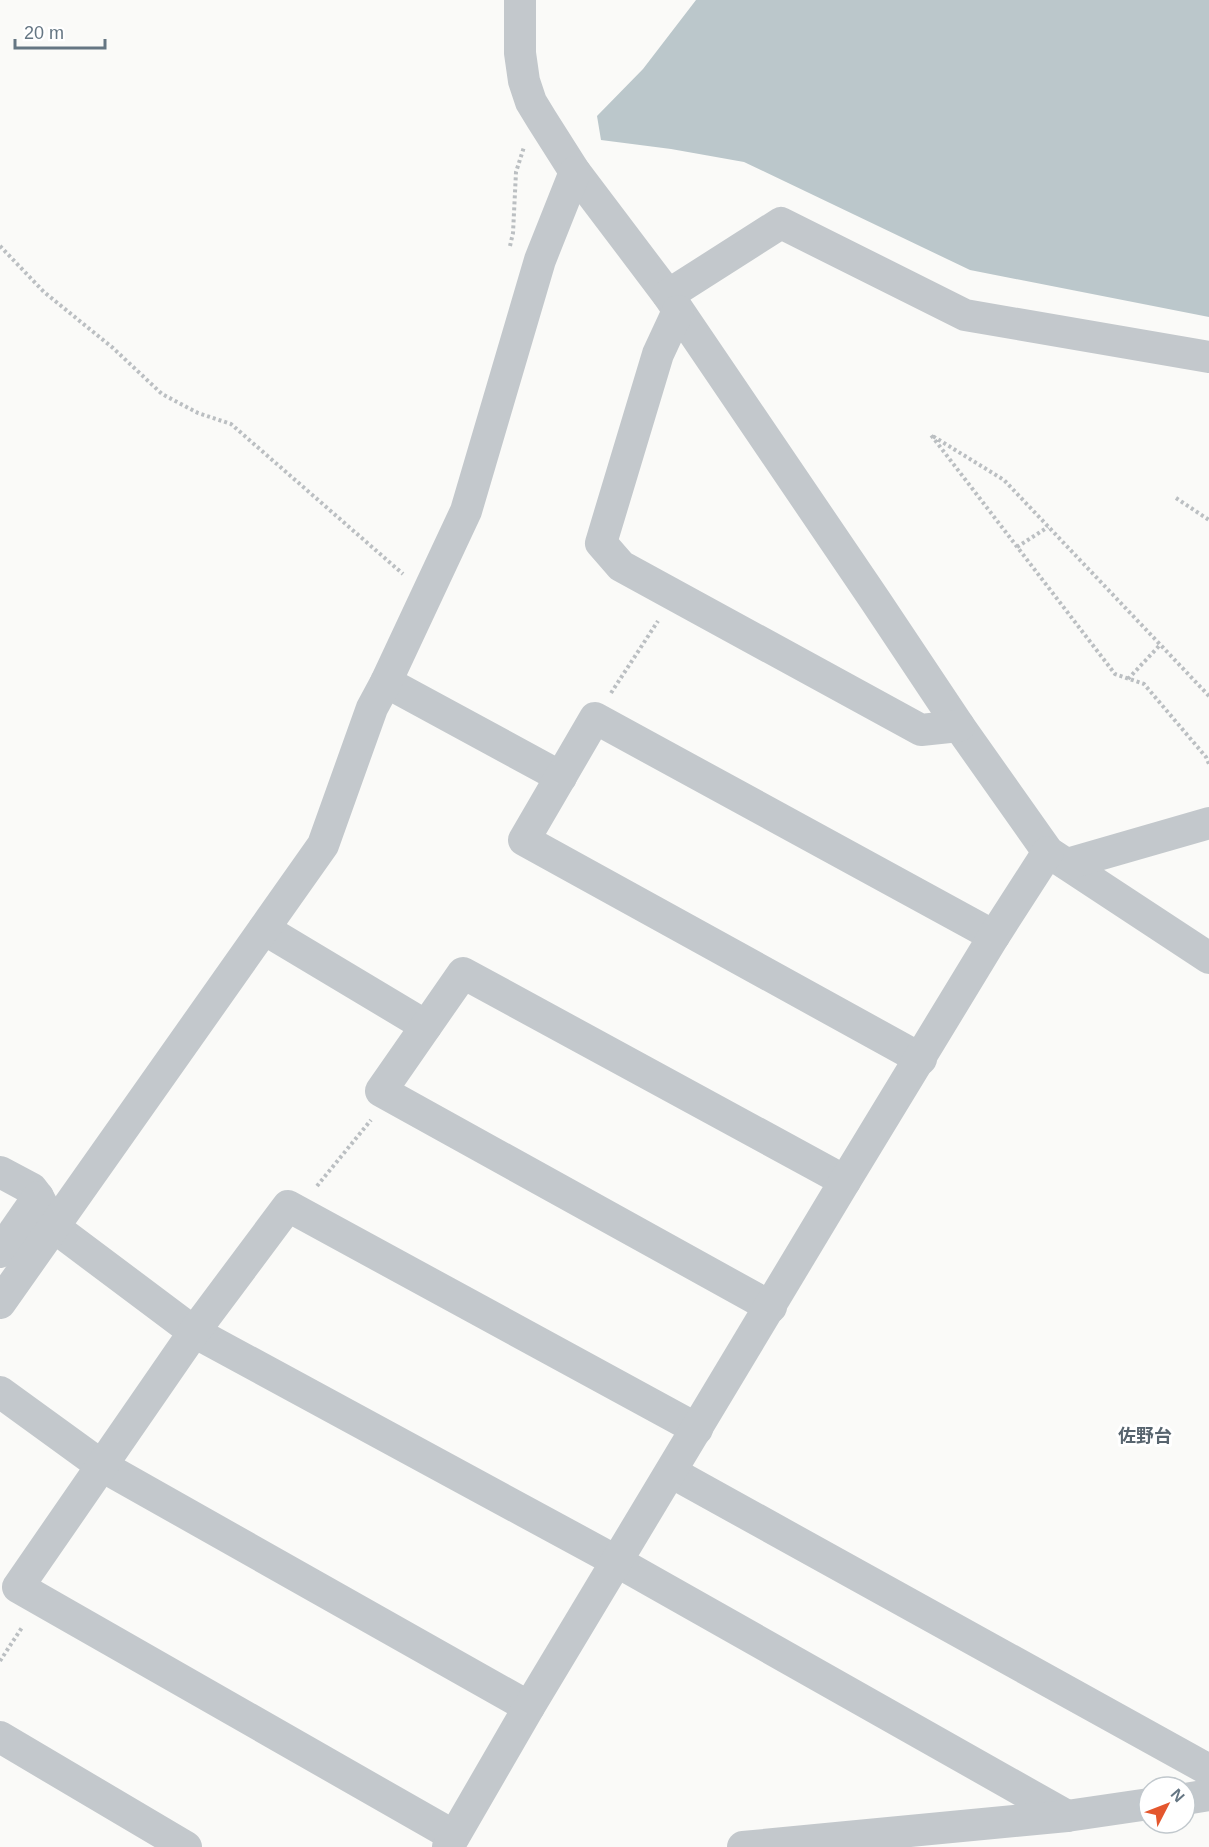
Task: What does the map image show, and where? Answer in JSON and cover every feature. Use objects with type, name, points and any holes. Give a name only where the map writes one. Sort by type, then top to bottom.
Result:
[{"type":"street","points":[[520,0],[520,53],[524,81],[531,102],[575,172],[673,303],[876,600],[958,726],[1058,858],[1209,958]]},
{"type":"street","points":[[0,1303],[322,845],[372,708],[466,511],[540,260],[575,172]]},
{"type":"street","points":[[958,726],[921,730],[621,566],[601,543],[673,303],[781,223],[965,315],[1209,357]]},
{"type":"street","points":[[386,682],[561,777]]},
{"type":"street","points":[[921,1059],[524,840],[595,718],[994,936]]},
{"type":"street","points":[[697,1429],[288,1206],[194,1332],[18,1587],[451,1841],[616,1561],[671,1472],[771,1307],[845,1182],[921,1059],[994,936],[1058,858],[1209,823]]},
{"type":"street","points":[[264,929],[426,1026]]},
{"type":"street","points":[[771,1307],[381,1091],[463,973],[845,1182]]},
{"type":"street","points":[[0,1172],[32,1189],[39,1197],[54,1227],[194,1332],[616,1561],[1067,1816]]},
{"type":"street","points":[[0,1252],[39,1197]]},
{"type":"street","points":[[0,1392],[102,1466],[529,1707]]},
{"type":"street","points":[[671,1472],[1209,1770]]},
{"type":"street","points":[[0,1737],[186,1847]]},
{"type":"street","points":[[742,1847],[1067,1816],[1137,1806]]},
{"type":"path","points":[[508,252],[513,233],[516,172],[528,134],[542,120]]},
{"type":"path","points":[[0,246],[44,292],[113,348],[162,394],[198,413],[231,424],[403,574]]},
{"type":"path","points":[[1209,696],[1004,480],[931,435],[1115,674],[1144,684],[1208,757],[1209,764]]},
{"type":"path","points":[[1176,498],[1209,520]]},
{"type":"path","points":[[1017,547],[1048,526]]},
{"type":"path","points":[[398,584],[407,565]]},
{"type":"path","points":[[595,718],[674,595]]},
{"type":"path","points":[[1128,679],[1160,645]]},
{"type":"path","points":[[297,1211],[391,1096]]},
{"type":"path","points":[[0,1661],[40,1600]]},
{"type":"shaded area","points":[[696,0],[1209,0],[1209,317],[970,270],[744,162],[601,140],[597,116],[643,69]]},
{"type":"district","name":"佐野台","points":[[1145,1436]]}]
